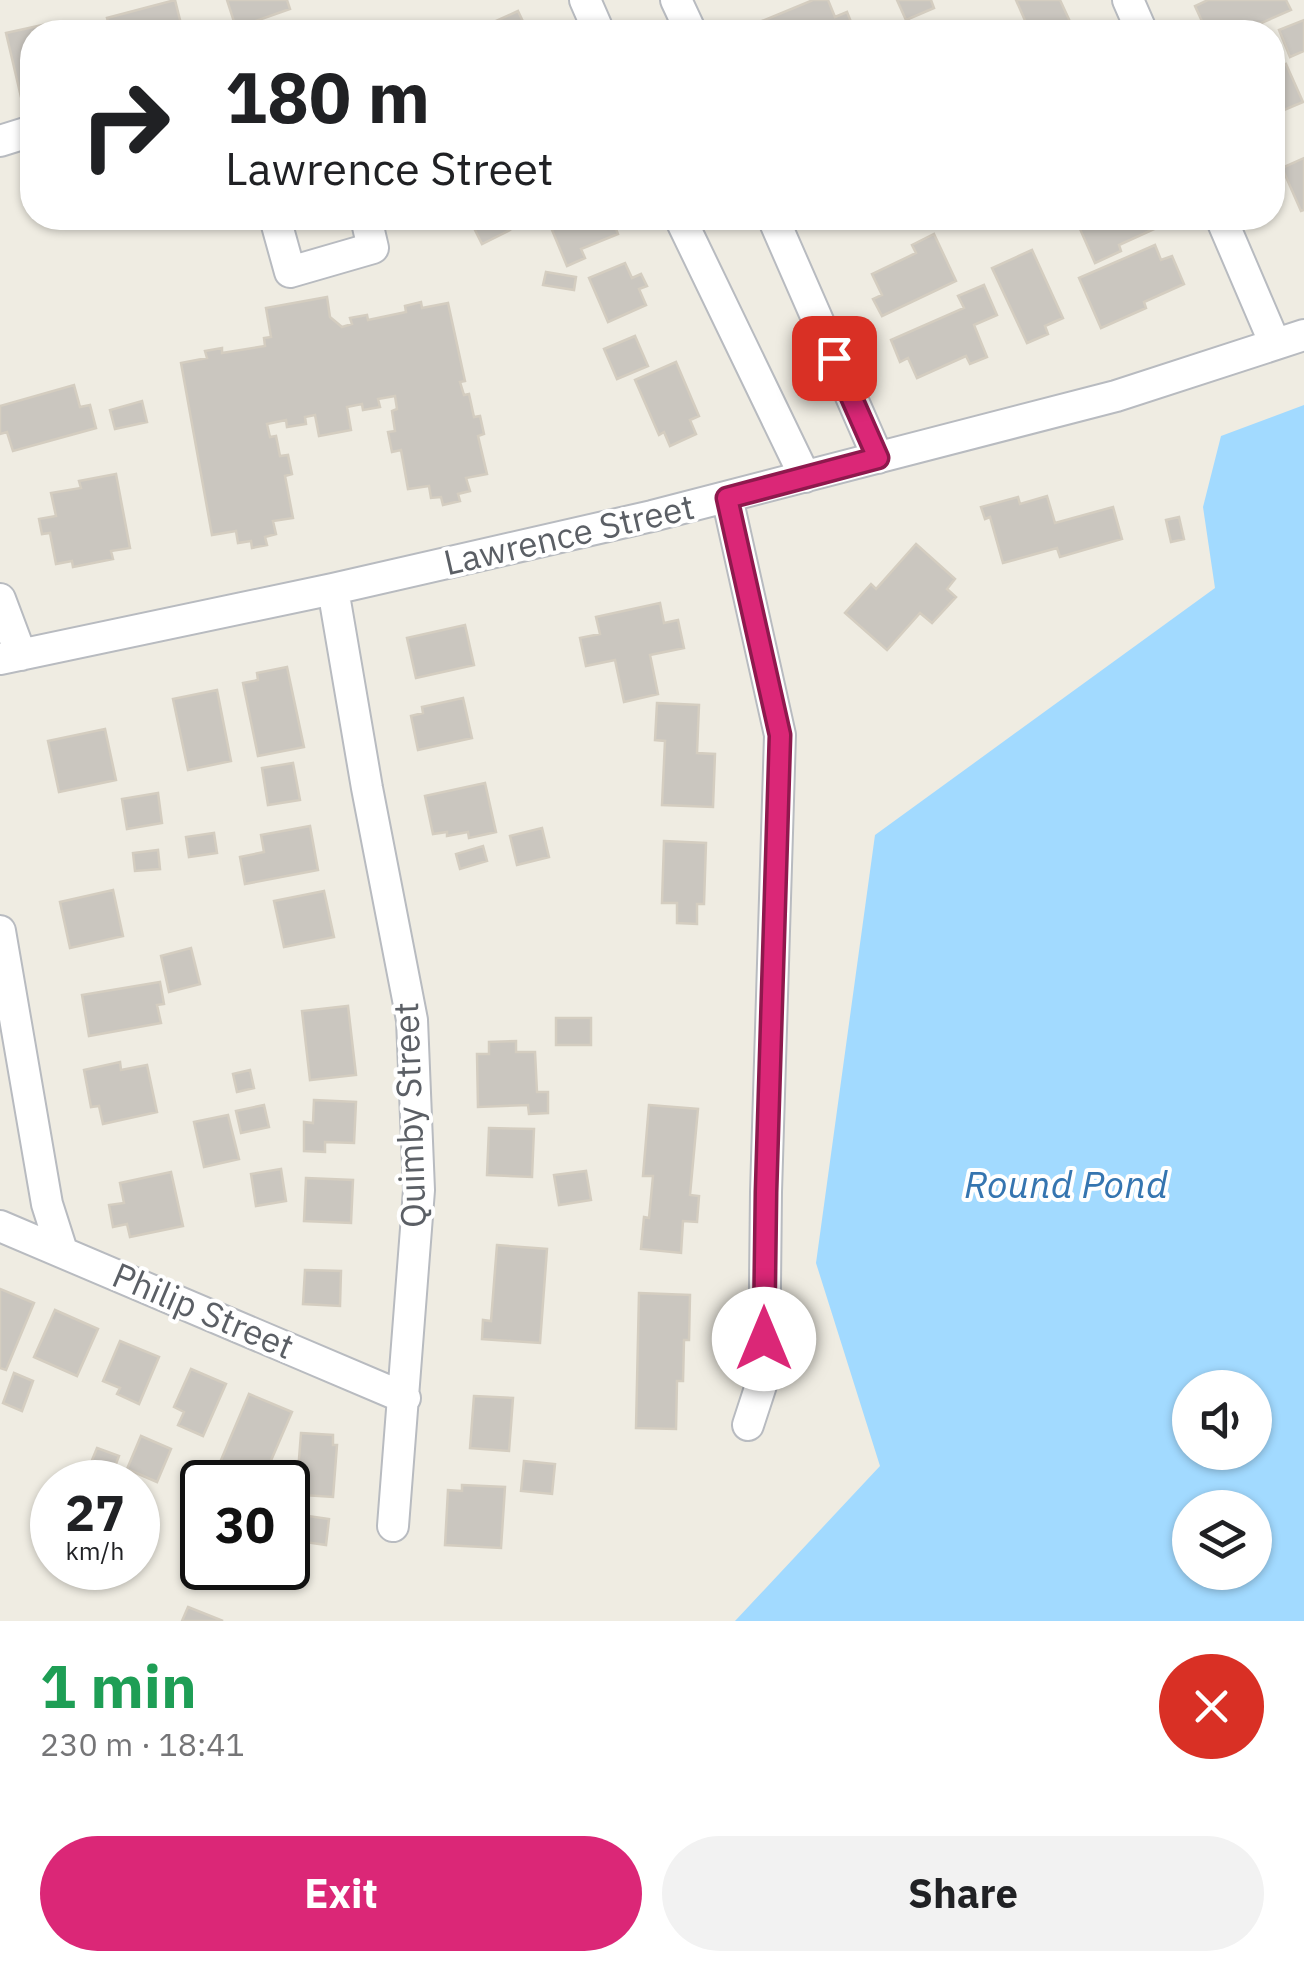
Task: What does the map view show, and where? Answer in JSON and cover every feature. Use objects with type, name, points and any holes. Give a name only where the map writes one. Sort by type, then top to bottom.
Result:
[{"type":"street","points":[[278,230],[290,272],[373,248],[369,230]]},
{"type":"street","points":[[686,230],[805,477]]},
{"type":"street","points":[[778,230],[878,458]]},
{"type":"street","points":[[1228,230],[1290,339]]},
{"type":"street","name":"Lawrence Street","points":[[10,657],[333,589],[727,498],[1116,396],[1290,339]]},
{"type":"street","points":[[727,498],[780,735],[764,1376],[748,1425]]},
{"type":"street","name":"Quimby Street","points":[[333,589],[412,1020],[418,1190],[393,1526]]},
{"type":"street","points":[[0,599],[10,657]]},
{"type":"street","points":[[0,931],[47,1204],[62,1250]]},
{"type":"street","name":"Philip Street","points":[[0,1226],[405,1398]]},
{"type":"water","name":"Round Pond","points":[[1304,405],[1304,1621],[735,1621],[880,1466],[816,1263],[875,835],[1215,588],[1203,507],[1221,436]]},
{"type":"building","points":[[175,0],[180,20],[108,20]]},
{"type":"building","points":[[227,0],[287,0],[290,9],[259,20],[233,20]]},
{"type":"building","points":[[813,0],[828,0],[835,17],[847,12],[850,20],[764,20]]},
{"type":"building","points":[[897,0],[931,0],[934,8],[906,20]]},
{"type":"building","points":[[1016,0],[1060,0],[1069,20],[1025,20]]},
{"type":"building","points":[[1208,0],[1286,0],[1291,10],[1268,20],[1201,20],[1195,6]]},
{"type":"building","points":[[518,11],[522,20],[498,20]]},
{"type":"building","points":[[1304,20],[1304,51],[1290,57],[1285,28]]},
{"type":"building","points":[[20,30],[20,93],[6,33]]},
{"type":"building","points":[[1285,64],[1303,102],[1285,110]]},
{"type":"building","points":[[1304,158],[1304,210],[1301,211],[1285,175],[1285,167]]},
{"type":"building","points":[[475,230],[510,230],[482,244]]},
{"type":"building","points":[[552,230],[616,230],[618,234],[581,249],[585,258],[567,266]]},
{"type":"building","points":[[1080,230],[1152,230],[1119,245],[1121,251],[1095,263]]},
{"type":"building","points":[[934,234],[956,281],[882,316],[873,299],[882,295],[872,274],[916,253],[912,245]]},
{"type":"building","points":[[1155,245],[1161,260],[1172,256],[1184,284],[1144,302],[1146,308],[1101,328],[1079,278]]},
{"type":"building","points":[[1032,250],[1063,318],[1045,326],[1048,334],[1027,343],[992,268]]},
{"type":"building","points":[[625,263],[632,278],[641,274],[647,286],[639,289],[646,305],[608,322],[589,278]]},
{"type":"building","points":[[546,272],[576,277],[574,290],[543,285]]},
{"type":"building","points":[[984,285],[997,315],[974,325],[987,357],[970,364],[966,356],[917,378],[908,358],[900,362],[891,340],[964,308],[958,296]]},
{"type":"building","points":[[327,297],[330,317],[342,327],[352,324],[350,318],[367,315],[368,320],[406,312],[405,306],[421,302],[422,308],[448,303],[465,381],[460,382],[464,395],[469,394],[474,417],[480,416],[484,434],[478,436],[487,474],[466,478],[470,491],[458,494],[460,501],[443,505],[441,497],[431,498],[429,486],[408,489],[401,450],[392,452],[388,432],[395,431],[395,396],[378,399],[380,407],[347,407],[351,430],[319,436],[315,415],[305,417],[306,424],[287,427],[286,420],[267,424],[270,437],[276,436],[280,456],[288,455],[292,474],[285,476],[293,518],[273,521],[276,534],[265,537],[267,545],[252,548],[251,541],[238,543],[236,531],[212,535],[181,363],[207,358],[205,351],[222,348],[222,353],[265,346],[264,338],[271,337],[266,308]]},
{"type":"building","points":[[635,336],[648,366],[617,379],[604,349]]},
{"type":"building","points":[[676,362],[699,416],[690,420],[696,434],[670,446],[664,432],[659,435],[635,380]]},
{"type":"building","points":[[74,385],[80,407],[90,405],[96,428],[13,451],[7,432],[0,434],[0,406]]},
{"type":"building","points":[[142,401],[147,422],[115,429],[110,410]]},
{"type":"building","points":[[116,474],[130,548],[111,551],[113,559],[73,567],[72,561],[56,564],[50,533],[42,534],[39,519],[56,516],[51,493],[81,488],[79,481]]},
{"type":"building","points":[[1047,496],[1055,523],[1113,507],[1122,539],[1060,557],[1057,548],[1003,563],[990,517],[985,519],[981,507],[1018,497],[1020,504]]},
{"type":"building","points":[[1179,517],[1184,539],[1171,542],[1166,520]]},
{"type":"building","points":[[916,544],[955,579],[947,589],[956,597],[932,623],[920,613],[887,650],[845,613],[871,584],[876,589]]},
{"type":"building","points":[[660,603],[664,623],[678,620],[684,648],[650,655],[658,694],[624,702],[615,660],[586,666],[580,638],[600,634],[596,617]]},
{"type":"building","points":[[465,625],[474,665],[416,678],[407,638]]},
{"type":"building","points":[[287,667],[304,747],[258,756],[243,683],[258,680],[257,673]]},
{"type":"building","points":[[217,690],[231,761],[188,770],[173,699]]},
{"type":"building","points":[[463,698],[472,738],[418,750],[411,716],[423,713],[422,707]]},
{"type":"building","points":[[657,703],[699,705],[697,753],[715,754],[713,807],[662,805],[665,741],[655,740]]},
{"type":"building","points":[[105,729],[116,780],[59,792],[48,741]]},
{"type":"building","points":[[293,763],[300,800],[268,805],[262,768]]},
{"type":"building","points":[[485,783],[496,832],[469,838],[468,832],[433,834],[425,796]]},
{"type":"building","points":[[158,793],[162,823],[127,829],[122,799]]},
{"type":"building","points":[[310,826],[318,870],[245,884],[240,857],[264,852],[261,835]]},
{"type":"building","points":[[542,828],[549,857],[517,865],[510,836]]},
{"type":"building","points":[[214,833],[217,853],[189,857],[186,837]]},
{"type":"building","points":[[664,841],[706,843],[704,904],[697,904],[697,924],[677,923],[677,903],[662,903]]},
{"type":"building","points":[[483,846],[487,861],[460,869],[456,854]]},
{"type":"building","points":[[158,850],[160,869],[135,871],[133,853]]},
{"type":"building","points":[[113,890],[123,936],[70,948],[60,902]]},
{"type":"building","points":[[324,891],[334,937],[284,947],[274,901]]},
{"type":"building","points":[[191,948],[200,984],[169,992],[161,956]]},
{"type":"building","points":[[160,982],[164,1004],[157,1005],[161,1023],[89,1036],[82,995]]},
{"type":"building","points":[[348,1006],[356,1075],[310,1080],[302,1011]]},
{"type":"building","points":[[556,1018],[591,1018],[591,1045],[556,1045]]},
{"type":"building","points":[[516,1041],[516,1052],[535,1052],[537,1092],[548,1092],[548,1113],[529,1114],[528,1105],[478,1107],[477,1054],[489,1054],[489,1042]]},
{"type":"building","points":[[120,1062],[121,1070],[147,1065],[157,1112],[103,1124],[99,1106],[91,1107],[84,1070]]},
{"type":"building","points":[[250,1070],[254,1088],[237,1092],[233,1074]]},
{"type":"building","points":[[314,1100],[356,1102],[354,1143],[325,1142],[325,1152],[304,1151],[304,1122],[313,1123]]},
{"type":"building","points":[[264,1105],[269,1127],[241,1133],[236,1111]]},
{"type":"building","points":[[649,1105],[698,1109],[690,1195],[699,1196],[697,1222],[683,1221],[681,1253],[641,1249],[653,1176],[643,1176]]},
{"type":"building","points":[[228,1115],[239,1159],[204,1167],[194,1122]]},
{"type":"building","points":[[489,1128],[534,1129],[532,1177],[487,1175]]},
{"type":"building","points":[[281,1169],[286,1201],[256,1206],[251,1174]]},
{"type":"building","points":[[586,1171],[591,1200],[559,1205],[554,1175]]},
{"type":"building","points":[[171,1172],[183,1226],[130,1237],[127,1224],[113,1227],[109,1205],[124,1203],[120,1183]]},
{"type":"building","points":[[306,1178],[353,1180],[351,1223],[304,1221]]},
{"type":"building","points":[[497,1245],[547,1249],[540,1343],[482,1339],[483,1320],[491,1321]]},
{"type":"building","points":[[305,1270],[341,1271],[340,1306],[303,1304]]},
{"type":"building","points":[[0,1289],[34,1303],[6,1370],[0,1368]]},
{"type":"building","points":[[639,1293],[690,1295],[683,1381],[677,1381],[676,1429],[636,1428]]},
{"type":"building","points":[[55,1310],[98,1329],[77,1376],[34,1357]]},
{"type":"building","points":[[120,1341],[159,1357],[139,1404],[117,1394],[120,1388],[103,1381]]},
{"type":"building","points":[[191,1369],[226,1384],[203,1436],[178,1425],[184,1412],[174,1407]]},
{"type":"building","points":[[14,1373],[33,1381],[22,1411],[3,1403]]},
{"type":"building","points":[[249,1394],[292,1412],[271,1460],[221,1460]]},
{"type":"building","points":[[474,1396],[513,1398],[509,1451],[470,1448]]},
{"type":"building","points":[[301,1433],[333,1435],[333,1445],[337,1445],[333,1497],[310,1495],[310,1460],[299,1460]]},
{"type":"building","points":[[141,1436],[171,1449],[160,1475],[160,1460],[131,1460]]},
{"type":"building","points":[[97,1448],[119,1456],[117,1460],[92,1460]]},
{"type":"building","points":[[524,1461],[555,1464],[552,1494],[521,1491]]},
{"type":"building","points":[[462,1485],[505,1487],[501,1548],[445,1545],[448,1490],[462,1491]]},
{"type":"building","points":[[310,1516],[329,1519],[326,1545],[310,1543]]},
{"type":"building","points":[[188,1607],[223,1621],[182,1621]]},
{"type":"route","points":[[764,1339],[780,735],[727,498],[878,458],[834,358]]}]
